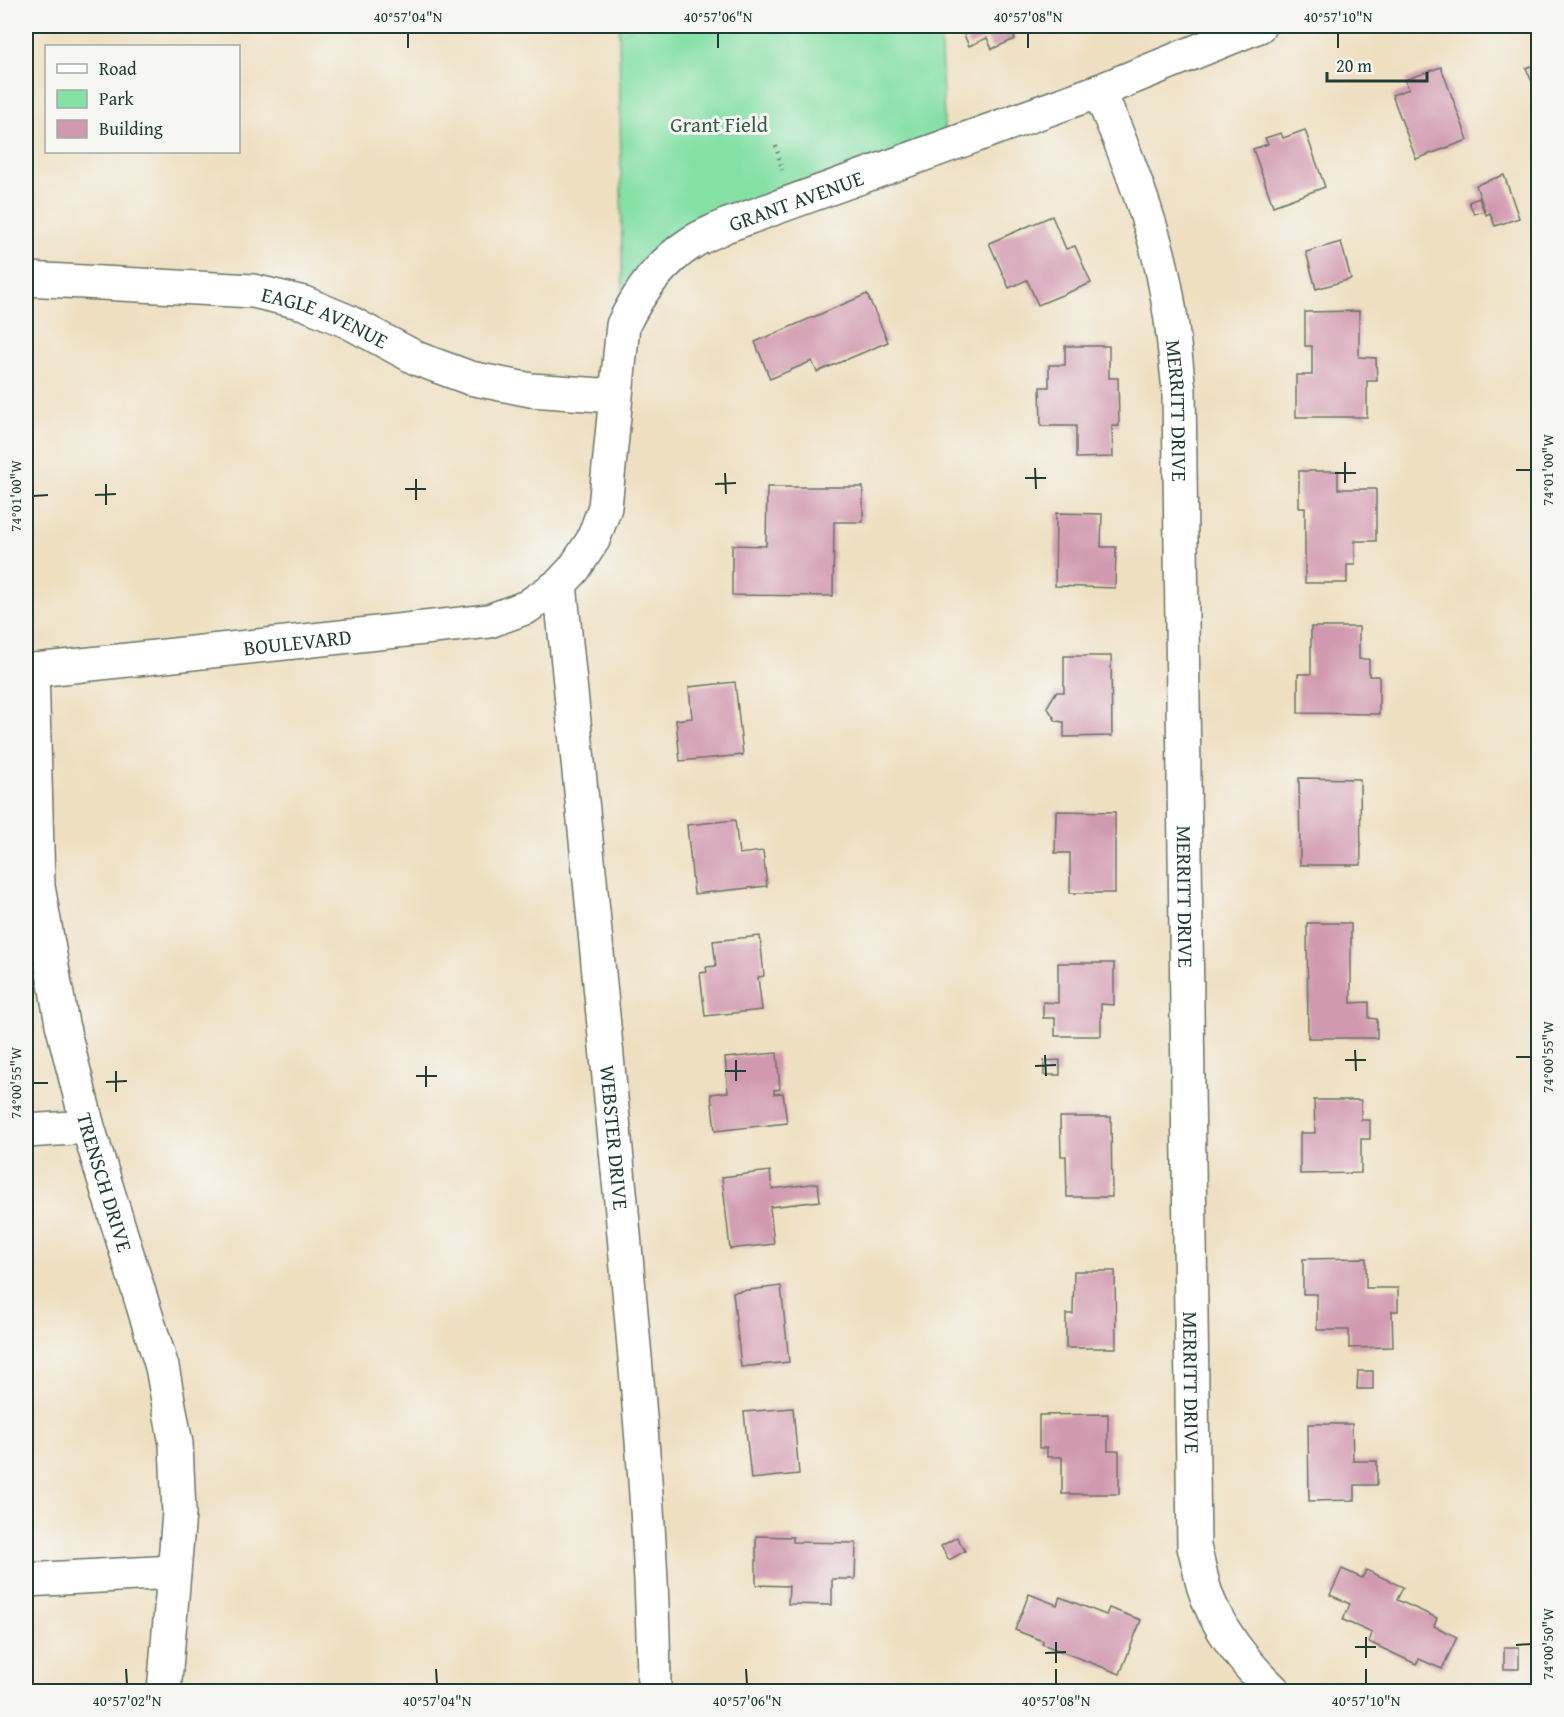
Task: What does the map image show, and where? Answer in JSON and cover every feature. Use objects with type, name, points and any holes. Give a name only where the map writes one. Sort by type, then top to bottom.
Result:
[{"type":"street","name":"GRANT AVENUE","points":[[560,584],[574,569],[593,540],[604,507],[623,325],[636,298],[661,267],[692,242],[725,226],[1099,91],[1259,26]]},
{"type":"street","name":"MERRITT DRIVE","points":[[1099,91],[1131,166],[1156,244],[1172,323],[1179,391],[1194,1547],[1204,1590],[1223,1629],[1260,1686]]},
{"type":"street","name":"EAGLE AVENUE","points":[[26,279],[253,291],[304,303],[347,321],[418,359],[470,378],[531,390],[615,396]]},
{"type":"street","name":"BOULEVARD","points":[[29,670],[489,621],[527,608],[560,584]]},
{"type":"street","name":"WEBSTER DRIVE","points":[[560,584],[647,1484],[654,1630],[654,1692]]},
{"type":"street","name":"TRENSCH DRIVE","points":[[29,670],[38,886],[62,1024],[88,1127],[162,1367],[176,1444],[179,1513],[164,1692]]},
{"type":"street","points":[[26,1131],[88,1127]]},
{"type":"street","points":[[26,1580],[174,1572]]},
{"type":"green space","name":"Grant Field","points":[[619,26],[940,26],[945,147],[725,226],[623,325]]},
{"type":"building","points":[[960,26],[1010,26],[1015,39],[992,49],[987,38],[969,46]]},
{"type":"building","points":[[1538,63],[1538,96],[1526,68]]},
{"type":"building","points":[[1441,67],[1468,140],[1416,159],[1392,95],[1409,89],[1405,80]]},
{"type":"building","points":[[1305,130],[1325,187],[1273,206],[1253,149],[1268,144],[1265,138],[1281,133],[1283,138]]},
{"type":"building","points":[[1504,175],[1519,218],[1495,226],[1490,213],[1486,215],[1476,185]]},
{"type":"building","points":[[1479,198],[1484,211],[1474,214],[1469,202]]},
{"type":"building","points":[[1052,216],[1066,249],[1075,246],[1091,283],[1038,305],[1027,280],[1009,288],[989,243]]},
{"type":"building","points":[[1341,242],[1351,279],[1316,289],[1306,252]]},
{"type":"building","points":[[867,294],[888,342],[817,372],[812,361],[770,379],[755,342]]},
{"type":"building","points":[[1359,311],[1359,357],[1376,358],[1377,381],[1367,381],[1367,417],[1296,417],[1296,375],[1312,375],[1312,346],[1305,346],[1305,312]]},
{"type":"building","points":[[1065,346],[1109,346],[1109,378],[1118,378],[1119,426],[1112,426],[1113,457],[1076,458],[1076,426],[1041,426],[1040,387],[1049,387],[1049,365],[1065,365]]},
{"type":"building","points":[[1299,471],[1338,471],[1338,489],[1376,489],[1376,541],[1355,541],[1355,565],[1347,565],[1347,583],[1305,583],[1305,508],[1299,508]]},
{"type":"building","points":[[767,487],[863,487],[863,522],[834,522],[833,596],[732,595],[732,545],[766,546]]},
{"type":"building","points":[[1056,513],[1102,514],[1101,547],[1116,547],[1115,588],[1055,586]]},
{"type":"building","points":[[1311,627],[1359,627],[1359,659],[1369,659],[1369,676],[1379,676],[1379,714],[1298,713],[1298,674],[1311,674]]},
{"type":"building","points":[[1064,656],[1111,656],[1112,736],[1064,737],[1064,722],[1056,721],[1047,707],[1056,692],[1064,692]]},
{"type":"building","points":[[735,682],[743,755],[680,761],[676,720],[692,718],[689,687]]},
{"type":"building","points":[[1299,778],[1360,779],[1361,865],[1300,865]]},
{"type":"building","points":[[1056,811],[1115,812],[1115,893],[1070,893],[1070,853],[1055,853]]},
{"type":"building","points":[[735,820],[739,854],[763,851],[767,886],[694,894],[687,825]]},
{"type":"building","points":[[1307,923],[1351,923],[1351,1003],[1369,1002],[1369,1018],[1377,1019],[1377,1038],[1308,1038]]},
{"type":"building","points":[[760,936],[764,976],[758,977],[762,1010],[705,1016],[700,973],[707,972],[706,967],[716,966],[713,941]]},
{"type":"building","points":[[1058,963],[1114,963],[1114,1005],[1101,1004],[1101,1036],[1055,1036],[1055,1018],[1043,1018],[1043,1002],[1058,1003]]},
{"type":"building","points":[[777,1053],[780,1089],[774,1090],[774,1094],[783,1093],[787,1123],[715,1131],[711,1094],[728,1092],[725,1058]]},
{"type":"building","points":[[1060,1060],[1060,1075],[1044,1075],[1044,1061]]},
{"type":"building","points":[[1314,1100],[1361,1100],[1361,1120],[1370,1120],[1370,1139],[1361,1139],[1361,1173],[1300,1174],[1300,1133],[1315,1133]]},
{"type":"building","points":[[1060,1117],[1111,1117],[1112,1197],[1067,1197],[1066,1156],[1061,1156]]},
{"type":"building","points":[[770,1171],[772,1189],[818,1183],[820,1201],[770,1207],[774,1244],[730,1249],[722,1177]]},
{"type":"building","points":[[1366,1258],[1366,1288],[1398,1288],[1398,1311],[1392,1311],[1393,1347],[1349,1348],[1349,1330],[1317,1330],[1317,1294],[1303,1294],[1303,1259]]},
{"type":"building","points":[[1074,1271],[1115,1271],[1116,1348],[1066,1348],[1066,1314],[1073,1314]]},
{"type":"building","points":[[781,1286],[789,1362],[741,1367],[733,1292]]},
{"type":"building","points":[[1358,1371],[1373,1371],[1373,1389],[1357,1389]]},
{"type":"building","points":[[793,1408],[799,1474],[751,1479],[744,1412]]},
{"type":"building","points":[[1108,1414],[1108,1451],[1119,1451],[1119,1494],[1062,1494],[1062,1457],[1047,1457],[1047,1448],[1039,1448],[1039,1415]]},
{"type":"building","points":[[1308,1424],[1352,1424],[1353,1461],[1377,1461],[1377,1485],[1355,1485],[1355,1500],[1309,1501]]},
{"type":"building","points":[[756,1536],[793,1537],[793,1542],[856,1543],[855,1579],[832,1579],[832,1605],[788,1604],[789,1586],[756,1585]]},
{"type":"building","points":[[957,1537],[965,1551],[949,1560],[941,1546]]},
{"type":"building","points":[[1342,1569],[1362,1578],[1366,1570],[1403,1587],[1397,1600],[1437,1618],[1434,1626],[1457,1637],[1442,1669],[1419,1659],[1416,1664],[1369,1642],[1372,1633],[1343,1620],[1350,1604],[1330,1595]]},
{"type":"building","points":[[1029,1594],[1057,1605],[1060,1597],[1106,1615],[1109,1608],[1141,1620],[1120,1674],[1042,1644],[1043,1641],[1015,1630]]},
{"type":"building","points":[[1504,1647],[1519,1647],[1519,1669],[1504,1669]]}]
